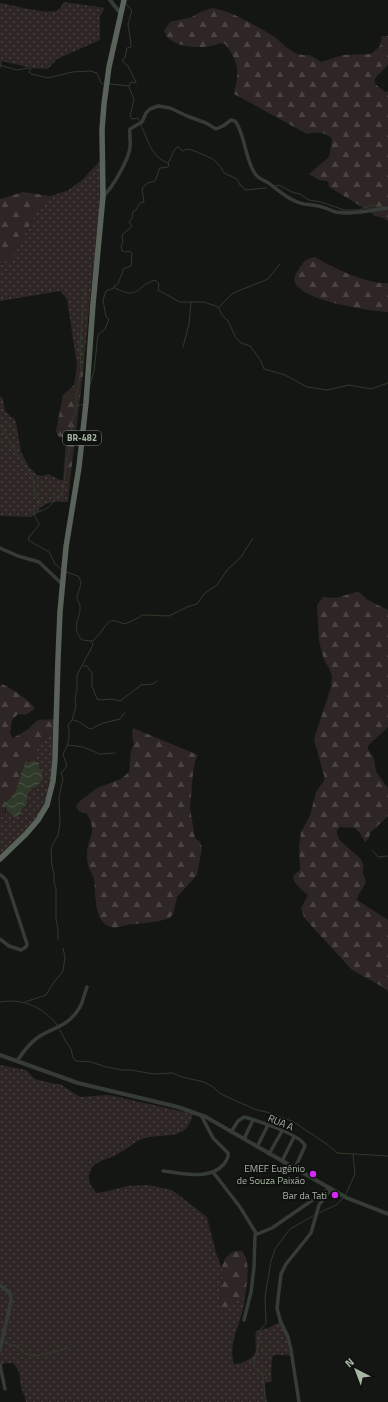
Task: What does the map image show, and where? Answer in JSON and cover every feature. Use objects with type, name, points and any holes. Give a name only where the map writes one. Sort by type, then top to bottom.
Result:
[{"type":"highway","name":"BR-482","points":[[0,859],[38,820],[47,805],[51,791],[55,760],[62,584],[66,547],[79,467],[86,403],[103,196],[102,125],[109,67],[124,0]]},
{"type":"street","points":[[110,0],[121,14]]},
{"type":"street","points":[[103,196],[107,193],[124,165],[130,148],[130,130],[132,127],[142,122],[148,111],[158,106],[170,108],[206,123],[216,129],[233,120],[239,127],[247,158],[257,177],[260,180],[269,183],[278,191],[293,200],[304,204],[322,206],[336,212],[352,213],[388,208]]},
{"type":"street","points":[[0,548],[18,556],[39,562],[62,584]]},
{"type":"street","points":[[0,939],[9,946],[21,950],[28,944],[6,880],[1,875]]},
{"type":"street","points":[[17,1061],[24,1050],[39,1037],[62,1026],[70,1020],[79,1010],[87,987]]},
{"type":"street","points":[[0,1055],[78,1083],[178,1107],[201,1115],[330,1189],[362,1205],[388,1214]]},
{"type":"street","points":[[164,1171],[201,1175],[214,1172],[223,1165],[228,1156],[225,1149],[212,1138],[201,1115]]},
{"type":"street","name":"RUA A","points":[[231,1132],[240,1119],[244,1117],[282,1130],[301,1140],[305,1146],[295,1168]]},
{"type":"street","points":[[244,1139],[253,1120]]},
{"type":"street","points":[[257,1147],[268,1125]]},
{"type":"street","points":[[269,1154],[282,1130]]},
{"type":"street","points":[[282,1161],[294,1137]]},
{"type":"street","points":[[214,1172],[240,1207],[256,1233]]},
{"type":"street","points":[[256,1233],[264,1232],[272,1228],[330,1189]]},
{"type":"street","points":[[299,1402],[288,1337],[280,1320],[277,1308],[281,1274],[286,1264],[311,1233],[319,1205],[330,1189]]},
{"type":"street","points":[[244,1320],[251,1292],[254,1266],[254,1237],[256,1233]]},
{"type":"street","points":[[0,1285],[10,1293],[11,1301],[0,1350]]},
{"type":"street","points":[[0,1365],[5,1389]]},
{"type":"green space","points":[[64,2],[105,8],[100,16],[100,40],[57,59],[48,69],[31,68],[2,61],[0,68],[0,3],[51,12],[59,10]]},
{"type":"green space","points":[[212,8],[226,11],[241,18],[274,36],[287,48],[297,54],[310,55],[321,62],[343,55],[371,54],[380,46],[382,36],[388,36],[388,65],[377,76],[375,82],[380,88],[386,92],[388,91],[388,221],[372,215],[373,214],[328,186],[329,184],[327,181],[319,180],[309,174],[329,157],[332,139],[329,136],[320,133],[307,134],[234,94],[237,68],[232,53],[225,44],[220,43],[206,47],[180,45],[167,37],[164,31],[170,22],[192,17],[200,12]]},
{"type":"green space","points":[[101,160],[101,211],[91,290],[84,365],[77,365],[67,299],[60,291],[0,301],[0,265],[11,259],[35,216],[50,196],[67,191],[81,181]]},
{"type":"green space","points":[[23,192],[50,196],[35,216],[11,259],[0,265],[0,199]]},
{"type":"green space","points":[[315,257],[330,266],[361,278],[380,283],[388,283],[388,312],[329,302],[301,290],[295,281],[297,272],[305,260]]},
{"type":"green space","points":[[77,365],[84,365],[70,481],[63,480],[66,440],[58,436],[56,431],[63,395],[74,385]]},
{"type":"green space","points":[[0,396],[3,399],[5,411],[12,418],[13,417],[16,422],[21,452],[29,467],[37,475],[43,476],[48,474],[60,480],[70,481],[68,502],[46,504],[31,517],[0,516]]},
{"type":"green space","points":[[359,592],[368,600],[388,610],[388,727],[368,746],[368,749],[374,759],[376,772],[388,788],[388,816],[371,832],[365,842],[355,828],[340,827],[337,830],[341,842],[362,860],[362,872],[365,884],[358,895],[357,900],[388,920],[388,991],[352,970],[307,921],[301,908],[308,895],[301,890],[293,879],[295,874],[300,870],[299,847],[301,832],[310,816],[316,792],[325,779],[314,739],[331,687],[332,676],[324,660],[319,641],[317,606],[323,597],[336,598]]},
{"type":"green space","points":[[2,684],[25,699],[35,709],[25,715],[18,714],[12,720],[10,733],[13,738],[27,730],[38,720],[55,719],[54,735],[45,737],[39,743],[36,753],[28,761],[20,776],[15,793],[6,801],[5,815],[0,817],[0,686]]},
{"type":"green space","points":[[133,728],[198,755],[195,761],[193,773],[190,808],[195,838],[200,842],[202,848],[197,875],[177,897],[173,914],[170,918],[148,923],[110,927],[101,919],[98,912],[95,898],[94,879],[87,859],[92,826],[87,814],[79,811],[76,806],[97,788],[121,779],[129,772],[131,750],[134,745],[132,735]]},
{"type":"green space","points":[[54,735],[52,773],[47,796],[42,808],[37,819],[29,829],[0,857],[0,817],[6,814],[6,807],[28,761],[36,753],[39,743],[45,737]]},
{"type":"green space","points":[[0,1065],[26,1070],[35,1079],[60,1084],[80,1097],[109,1095],[193,1114],[188,1127],[178,1134],[141,1139],[118,1154],[95,1164],[90,1171],[90,1182],[92,1188],[97,1193],[127,1186],[148,1185],[172,1190],[207,1217],[216,1253],[223,1271],[222,1291],[219,1306],[227,1308],[239,1298],[245,1298],[232,1347],[234,1364],[245,1362],[254,1355],[256,1348],[256,1331],[268,1328],[280,1322],[286,1335],[290,1356],[274,1355],[272,1358],[272,1381],[265,1383],[266,1402],[26,1402],[21,1387],[20,1374],[16,1367],[13,1363],[6,1363],[0,1366]]},
{"type":"green space","points":[[234,1251],[242,1251],[247,1261],[248,1274],[245,1298],[238,1300],[222,1311],[219,1306],[223,1281],[222,1266],[226,1257]]},
{"type":"water","points":[[33,761],[39,763],[38,768],[42,771],[42,777],[39,785],[31,788],[29,791],[27,802],[22,808],[21,813],[16,818],[8,812],[6,802],[15,793],[22,771],[28,763]]},
{"type":"waterway","points":[[126,4],[132,10],[128,24],[131,47],[127,48],[125,57],[122,61],[128,66],[136,82],[131,82],[129,86]]},
{"type":"waterway","points":[[0,65],[16,70],[29,68],[31,69],[29,72],[31,74],[48,78],[72,72],[90,71],[97,73],[101,83],[104,84]]},
{"type":"waterway","points":[[110,84],[129,86]]},
{"type":"waterway","points":[[129,87],[134,99],[130,116],[132,119],[138,118],[140,122]]},
{"type":"waterway","points":[[141,125],[154,152],[158,157],[168,163]]},
{"type":"waterway","points":[[90,385],[94,371],[98,335],[105,329],[109,319],[106,317],[103,300],[106,291],[114,288],[114,286],[118,284],[123,269],[131,266],[132,253],[129,251],[122,251],[122,235],[132,226],[129,222],[132,218],[133,212],[140,203],[144,202],[142,189],[147,183],[155,181],[160,168],[168,167],[168,163],[177,147],[179,147],[182,151],[188,149],[192,150],[213,159],[224,173],[237,179],[245,190],[266,188]]},
{"type":"waterway","points":[[274,186],[279,185],[292,192],[300,194],[309,200],[321,202],[344,210],[359,210],[372,205],[382,207]]},
{"type":"waterway","points":[[219,307],[233,293],[268,279],[280,264]]},
{"type":"waterway","points":[[115,288],[123,292],[133,293],[155,280],[159,284],[158,290],[180,302],[204,302],[218,307],[222,315],[228,321],[236,338],[241,343],[250,346],[261,361],[264,369],[285,375],[307,387],[327,390],[349,385],[371,389],[388,383]]},
{"type":"waterway","points":[[35,513],[49,507],[55,498],[61,495],[63,490],[67,459],[71,443],[72,421],[77,406],[76,399],[81,371],[80,342],[85,290]]},
{"type":"waterway","points":[[183,347],[189,324],[191,303]]},
{"type":"waterway","points":[[77,406],[84,404]]},
{"type":"waterway","points":[[0,424],[18,456],[32,476],[35,495],[40,501],[40,504],[33,509],[39,525],[28,540],[49,552],[55,564],[61,569]]},
{"type":"waterway","points":[[93,641],[111,621],[125,624],[142,615],[169,616],[197,604],[204,594],[217,585],[228,569],[241,557],[253,538]]},
{"type":"waterway","points":[[66,572],[78,576],[81,581],[77,597],[80,604],[80,611],[76,627],[82,640],[92,641]]},
{"type":"waterway","points":[[58,940],[56,920],[56,888],[54,883],[51,848],[58,835],[60,823],[59,798],[63,778],[61,773],[67,766],[63,754],[68,740],[68,725],[72,720],[76,706],[75,698],[77,690],[77,675],[93,645],[92,642]]},
{"type":"waterway","points":[[83,666],[87,666],[92,673],[92,686],[97,699],[100,700],[111,699],[120,701],[141,685],[153,684],[157,681]]},
{"type":"waterway","points":[[73,720],[91,729],[103,723],[120,719],[125,712]]},
{"type":"waterway","points":[[68,745],[83,747],[100,754],[115,753]]},
{"type":"waterway","points":[[372,850],[378,857],[388,856]]},
{"type":"waterway","points":[[25,1002],[46,995],[63,971],[65,957],[63,948]]},
{"type":"waterway","points":[[0,1002],[17,1001],[32,1005],[46,1014],[58,1026]]},
{"type":"waterway","points":[[60,1030],[71,1049],[73,1058],[76,1061],[91,1062],[106,1067],[153,1074],[172,1073],[204,1082],[221,1094],[234,1100],[257,1110],[271,1113],[294,1122],[328,1145],[337,1153],[388,1156]]},
{"type":"waterway","points":[[346,1194],[355,1174],[353,1154]]},
{"type":"waterway","points":[[319,1213],[336,1205],[343,1198]]},
{"type":"waterway","points":[[267,1402],[263,1376],[254,1367],[254,1364],[260,1330],[266,1323],[265,1297],[271,1261],[275,1249],[290,1229],[313,1216]]},
{"type":"waterway","points":[[5,1343],[16,1346],[26,1354],[35,1356],[69,1347]]},
{"type":"place","name":"EMEF Eugênio de Souza Paixão","points":[[313,1174]]},
{"type":"place","name":"Bar da Tati","points":[[335,1195]]}]
